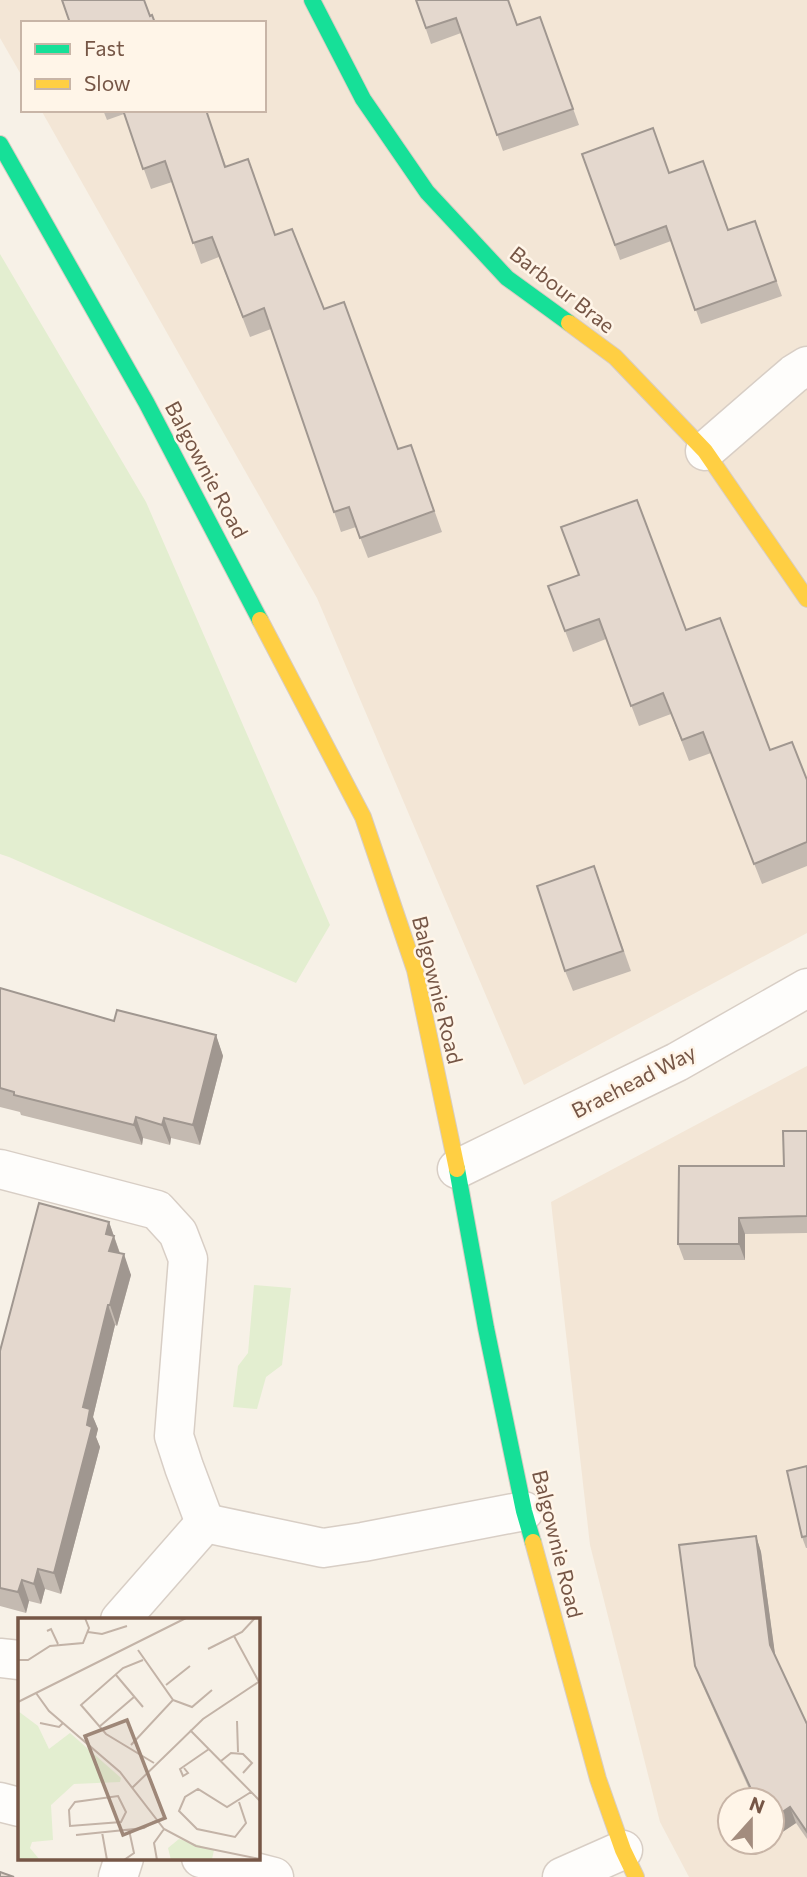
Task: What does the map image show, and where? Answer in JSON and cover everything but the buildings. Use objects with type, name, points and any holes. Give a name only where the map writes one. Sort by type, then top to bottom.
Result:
[{"type":"street","name":"Barbour Brae","points":[[312,0],[363,99],[427,192],[507,278],[615,357],[705,451],[807,599]]},
{"type":"street","name":"Balgownie Road","points":[[0,144],[146,402],[363,817],[415,970],[524,1511],[598,1779],[629,1864]]},
{"type":"street","points":[[705,451],[794,374],[807,366]]},
{"type":"street","name":"Braehead Way","points":[[457,1169],[677,1062],[807,988]]},
{"type":"street","points":[[0,1169],[157,1210],[178,1233],[188,1259],[174,1436],[205,1524]]},
{"type":"street","points":[[205,1524],[323,1548],[524,1511]]},
{"type":"street","points":[[122,1618],[205,1524]]},
{"type":"street","points":[[0,1658],[18,1660]]},
{"type":"street","points":[[0,1802],[18,1807]]},
{"type":"street","points":[[118,1877],[123,1860]]},
{"type":"street","points":[[209,1860],[274,1877]]},
{"type":"street","points":[[562,1877],[629,1864]]},
{"type":"shaded area","points":[[0,0],[807,0],[807,933],[524,1085],[317,598],[42,112],[266,112],[266,21],[21,21],[21,75],[0,38]]},
{"type":"shaded area","points":[[807,1066],[807,1877],[689,1877],[660,1822],[590,1545],[551,1202]]},
{"type":"green space","points":[[0,254],[146,502],[330,925],[296,983],[0,854]]},
{"type":"green space","points":[[254,1285],[291,1288],[282,1365],[266,1377],[257,1409],[233,1407],[238,1366],[248,1353]]},
{"type":"traffic: fast","points":[[312,0],[363,99],[427,192],[507,278],[569,323]]},
{"type":"traffic: fast","points":[[0,144],[146,402],[260,620]]},
{"type":"traffic: fast","points":[[457,1169],[486,1328],[524,1511],[533,1542]]},
{"type":"traffic: slow","points":[[569,323],[615,357],[705,451],[807,599]]},
{"type":"traffic: slow","points":[[260,620],[363,817],[415,970],[457,1169]]},
{"type":"traffic: slow","points":[[533,1542],[598,1779],[623,1850],[636,1877]]}]
